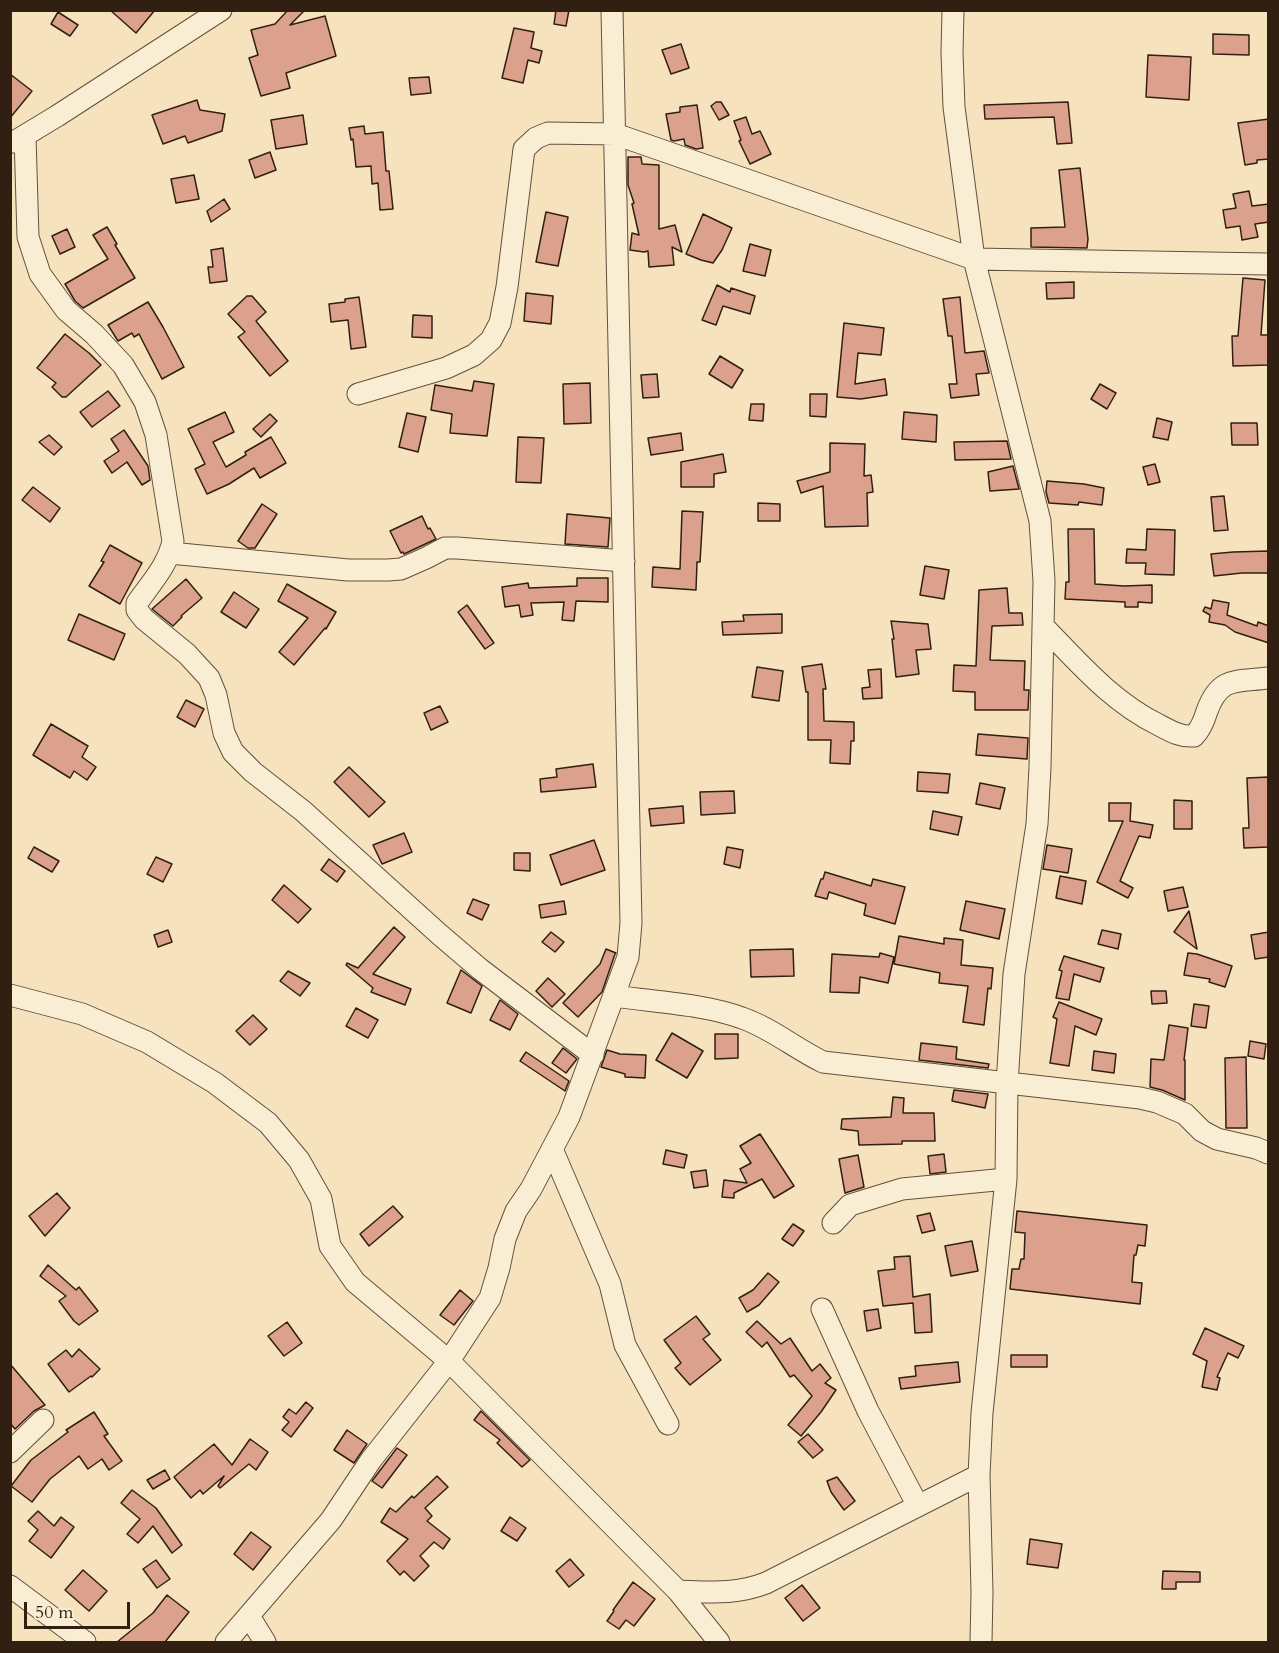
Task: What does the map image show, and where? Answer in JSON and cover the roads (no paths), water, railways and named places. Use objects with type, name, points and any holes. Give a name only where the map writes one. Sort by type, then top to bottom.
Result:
[{"type":"street","points":[[222,10],[18,140],[28,237],[40,274],[66,310],[94,334],[123,365],[145,402],[156,435],[173,541],[162,568],[137,603],[137,610],[144,619],[187,654],[209,678],[216,696],[224,734],[233,752],[253,772],[303,811],[480,969],[593,1054]]},
{"type":"street","points":[[226,1642],[331,1520],[370,1460],[449,1360],[489,1298],[505,1239],[516,1211],[531,1189],[569,1118],[628,957],[631,923],[612,10]]},
{"type":"street","points":[[953,10],[951,52],[954,106],[974,259],[1040,521],[1044,581],[1040,767],[1036,824],[1014,974],[1007,1084],[1006,1179],[982,1413],[979,1475],[981,1642]]},
{"type":"street","points":[[358,394],[446,368],[474,355],[491,340],[500,323],[507,287],[524,148],[536,138],[548,133],[615,134],[974,259],[1269,264]]},
{"type":"street","points":[[170,553],[348,570],[401,569],[444,548],[624,561]]},
{"type":"street","points":[[1043,626],[1103,688],[1142,717],[1182,737],[1194,736],[1201,729],[1212,699],[1219,688],[1228,683],[1269,678]]},
{"type":"street","points":[[10,995],[82,1014],[147,1042],[215,1083],[268,1123],[299,1160],[321,1199],[330,1246],[355,1282],[449,1360],[678,1591],[719,1642]]},
{"type":"street","points":[[615,996],[717,1010],[743,1018],[824,1062],[1140,1098],[1157,1102],[1185,1114],[1202,1131],[1218,1139],[1256,1148],[1269,1154]]},
{"type":"street","points":[[552,1149],[610,1284],[625,1345],[668,1424]]},
{"type":"street","points":[[832,1223],[850,1205],[902,1189],[1006,1179]]},
{"type":"street","points":[[822,1309],[868,1411],[918,1506]]},
{"type":"street","points":[[10,1452],[43,1420]]},
{"type":"street","points":[[678,1591],[727,1592],[749,1589],[979,1475]]},
{"type":"street","points":[[10,1586],[85,1642]]},
{"type":"street","points":[[249,1616],[266,1642]]}]
